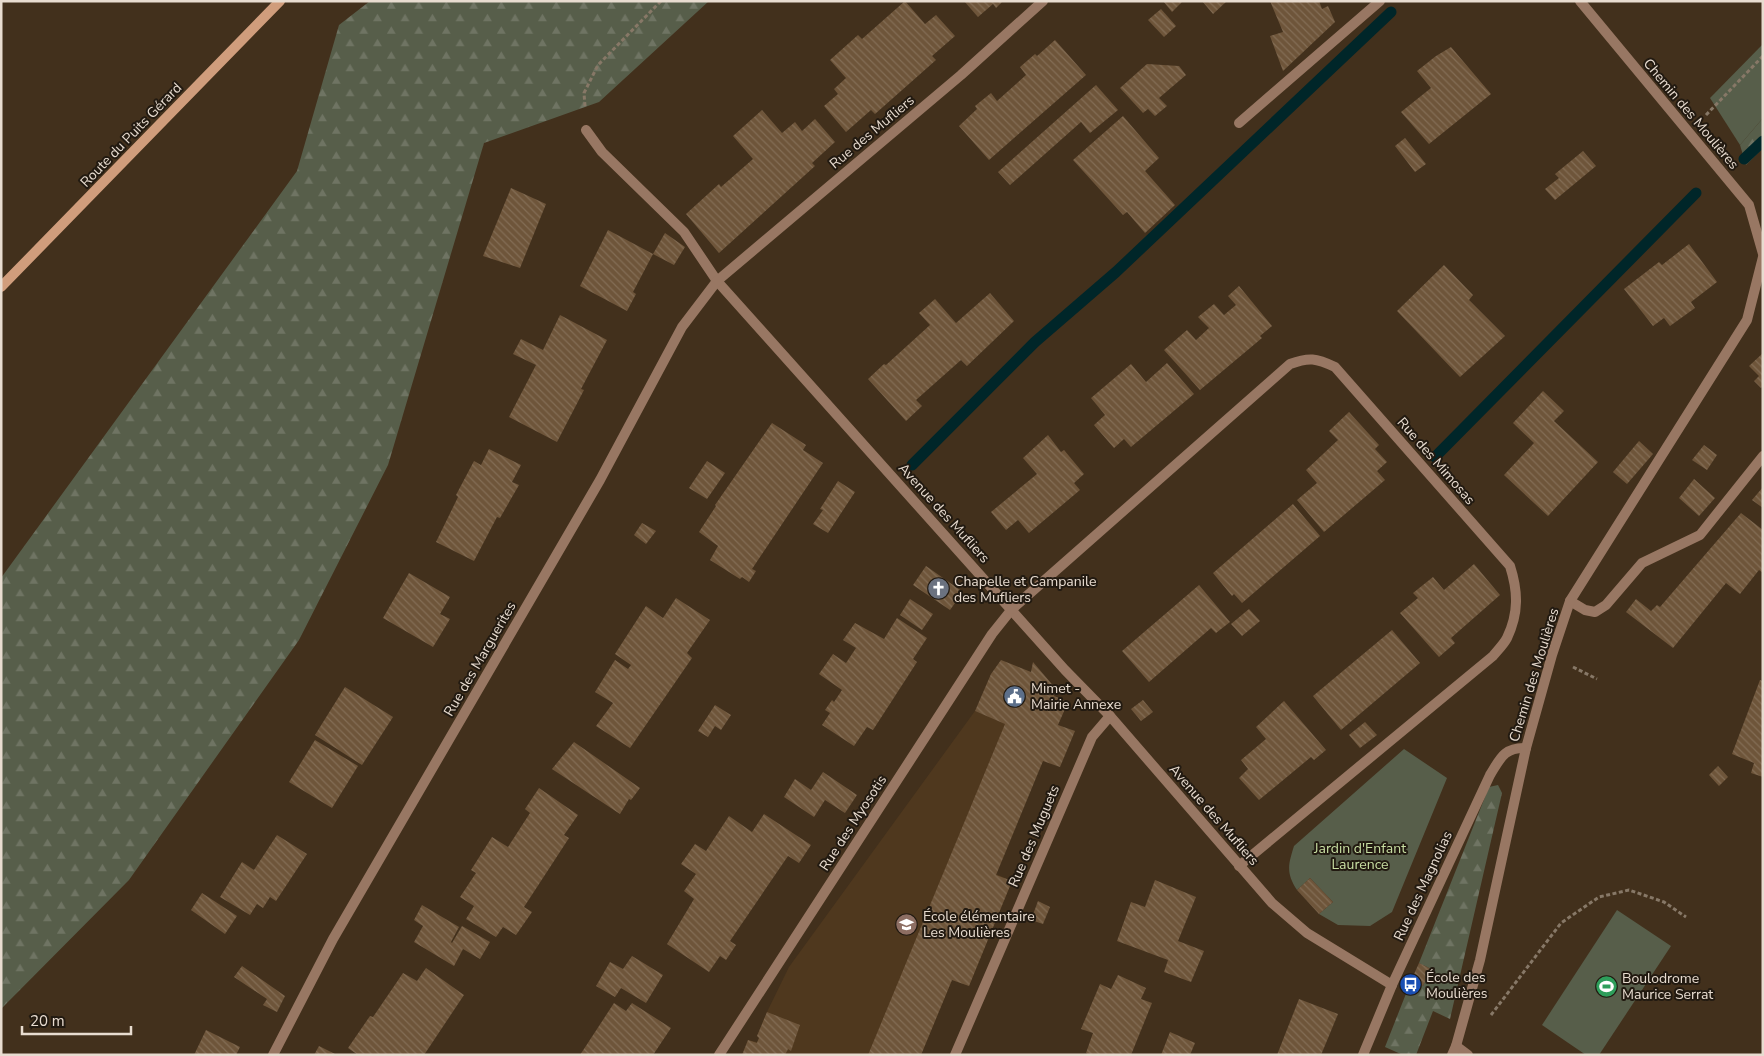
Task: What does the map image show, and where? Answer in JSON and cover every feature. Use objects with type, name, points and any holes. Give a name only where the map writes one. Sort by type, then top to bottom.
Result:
[{"type":"main road","name":"Route du Puits Gérard","points":[[1,287],[280,1]]},
{"type":"street","name":"Rue des Mufliers","points":[[717,281],[961,75],[1042,1]]},
{"type":"street","points":[[1239,123],[1380,1]]},
{"type":"street","name":"Chemin des Moulières","points":[[1454,1051],[1480,960],[1526,748],[1552,655],[1570,602],[1747,320],[1763,256],[1749,206],[1580,1]]},
{"type":"street","name":"Avenue des Mufliers","points":[[586,130],[602,152],[684,232],[717,281],[1066,670],[1110,716],[1272,903],[1307,933],[1392,985]]},
{"type":"street","name":"Rue des Marguerites","points":[[273,1055],[333,939],[600,480],[682,327],[717,281]]},
{"type":"street","name":"Rue des Mimosas","points":[[1012,609],[1290,364],[1305,358],[1321,360],[1335,367],[1510,566],[1516,582],[1517,600],[1507,638],[1493,656],[1239,866]]},
{"type":"street","points":[[1570,602],[1585,610],[1595,612],[1606,605],[1642,563],[1700,535],[1763,456]]},
{"type":"street","name":"Rue des Myosotis","points":[[719,1055],[992,634],[1012,609]]},
{"type":"street","name":"Rue des Muguets","points":[[956,1055],[1092,737],[1110,716]]},
{"type":"street","name":"Rue des Magnolias","points":[[1363,1055],[1392,985],[1490,775],[1502,756],[1509,750],[1516,747],[1526,748]]},
{"type":"street","points":[[1454,1051],[1467,1054]]},
{"type":"path","points":[[586,130],[584,93],[598,65],[661,1]]},
{"type":"path","points":[[1689,132],[1763,56]]},
{"type":"path","points":[[1467,1054],[1501,1000],[1562,923],[1599,897],[1628,890],[1664,902],[1686,917]]},
{"type":"shaded area","name":"École élémentaire Les Moulières","points":[[975,711],[1050,742],[996,874],[1012,881],[969,986],[952,980],[921,1055],[742,1055],[748,1040],[757,1042],[759,1038],[757,1036],[767,1012],[789,967]]},
{"type":"green space","points":[[370,1],[709,1],[599,102],[484,143],[388,465],[299,640],[129,880],[1,1009],[1,578],[297,171],[339,25]]},
{"type":"green space","points":[[1763,44],[1763,118],[1740,145],[1710,98]]},
{"type":"green space","points":[[1763,118],[1763,148],[1746,165],[1740,145]]},
{"type":"green space","name":"Jardin d'Enfant Laurence","points":[[1404,749],[1447,778],[1392,912],[1370,926],[1338,925],[1319,914],[1333,902],[1310,878],[1297,890],[1293,884],[1289,869],[1294,846]]},
{"type":"green space","points":[[1498,785],[1502,793],[1450,1019],[1433,1011],[1416,1055],[1403,1055],[1385,1047],[1411,981],[1423,986],[1431,969],[1419,963],[1489,787]]},
{"type":"green space","name":"Boulodrome Maurice Serrat","points":[[1617,910],[1671,946],[1599,1055],[1586,1055],[1542,1025]]},
{"type":"building","points":[[905,1],[925,24],[936,15],[955,36],[932,56],[936,60],[875,114],[871,110],[846,132],[824,106],[838,94],[834,89],[846,78],[830,60],[858,35],[862,39]]},
{"type":"building","points":[[964,1],[1003,1],[996,8],[993,4],[978,17]]},
{"type":"building","points":[[1163,1],[1183,1],[1172,12]]},
{"type":"building","points":[[1202,1],[1227,1],[1213,14]]},
{"type":"building","points":[[1270,1],[1319,1],[1322,9],[1328,6],[1335,22],[1283,71],[1270,36],[1283,32]]},
{"type":"building","points":[[1161,9],[1176,26],[1164,37],[1148,20]]},
{"type":"building","points":[[1055,40],[1086,75],[989,160],[959,126],[977,109],[975,106],[991,93],[997,101],[1026,75],[1020,67],[1035,54],[1037,56]]},
{"type":"building","points":[[1451,47],[1491,94],[1429,144],[1401,112],[1431,88],[1417,71]]},
{"type":"building","points":[[1147,64],[1179,66],[1186,75],[1159,98],[1167,106],[1155,116],[1148,109],[1143,113],[1120,88]]},
{"type":"building","points":[[1096,85],[1118,110],[1090,133],[1081,122],[1010,185],[998,172]]},
{"type":"building","points":[[762,110],[782,133],[795,122],[802,131],[815,119],[835,142],[812,163],[815,166],[719,253],[686,214],[719,184],[721,187],[753,159],[733,136]]},
{"type":"building","points":[[1123,116],[1159,158],[1145,171],[1175,205],[1145,233],[1127,212],[1123,215],[1073,160]]},
{"type":"building","points":[[1405,138],[1426,164],[1415,172],[1395,146]]},
{"type":"building","points":[[1583,151],[1596,166],[1555,200],[1545,189],[1559,178],[1555,174]]},
{"type":"building","points":[[511,188],[546,204],[520,268],[483,256]]},
{"type":"building","points":[[608,230],[653,254],[633,292],[636,294],[627,311],[580,286]]},
{"type":"building","points":[[665,233],[685,247],[674,265],[653,254]]},
{"type":"building","points":[[1689,244],[1717,282],[1691,302],[1695,308],[1670,326],[1664,318],[1653,326],[1624,289],[1659,262],[1662,265]]},
{"type":"building","points":[[1444,265],[1473,295],[1469,300],[1505,336],[1460,377],[1397,311]]},
{"type":"building","points":[[1239,286],[1272,326],[1260,336],[1262,338],[1200,390],[1164,350],[1187,330],[1196,340],[1209,328],[1198,317],[1214,304],[1224,315],[1236,305],[1228,296]]},
{"type":"building","points":[[990,293],[1014,321],[967,366],[961,360],[916,400],[922,406],[906,421],[868,379],[930,325],[919,313],[935,299],[956,323]]},
{"type":"building","points":[[560,315],[607,340],[581,389],[584,390],[557,442],[509,417],[536,365],[513,354],[521,339],[543,350]]},
{"type":"building","points":[[1763,353],[1763,386],[1761,388],[1754,381],[1759,376],[1749,366]]},
{"type":"building","points":[[1167,363],[1194,394],[1131,447],[1124,439],[1114,448],[1094,425],[1105,415],[1091,398],[1131,364],[1146,382]]},
{"type":"building","points":[[1543,391],[1564,411],[1554,421],[1598,462],[1548,516],[1504,475],[1534,443],[1513,423]]},
{"type":"building","points":[[1349,412],[1379,445],[1375,449],[1387,462],[1377,471],[1385,480],[1324,532],[1297,500],[1317,483],[1306,470],[1338,440],[1329,431]]},
{"type":"building","points":[[772,423],[806,445],[803,450],[823,463],[752,569],[756,571],[749,582],[742,577],[740,579],[710,560],[718,546],[699,532],[715,505]]},
{"type":"building","points":[[1048,435],[1061,452],[1064,450],[1084,474],[1074,483],[1080,490],[1029,533],[1018,520],[1006,530],[991,512],[1037,474],[1023,458]]},
{"type":"building","points":[[1639,441],[1653,454],[1627,484],[1613,472]]},
{"type":"building","points":[[1704,445],[1717,455],[1707,470],[1692,460]]},
{"type":"building","points":[[489,449],[521,465],[512,482],[519,485],[500,518],[497,517],[474,561],[436,542],[458,497],[456,495],[474,461],[481,465]]},
{"type":"building","points":[[707,461],[725,473],[707,499],[689,488]]},
{"type":"building","points":[[1694,479],[1715,498],[1699,516],[1679,498]]},
{"type":"building","points":[[838,481],[855,492],[828,533],[813,524],[823,510],[820,509]]},
{"type":"building","points":[[1763,487],[1763,508],[1752,500]]},
{"type":"building","points":[[1293,504],[1320,536],[1242,603],[1234,594],[1232,596],[1213,573]]},
{"type":"building","points":[[1741,513],[1763,530],[1763,573],[1759,570],[1740,594],[1726,583],[1673,648],[1626,612],[1636,599],[1651,611],[1657,605],[1660,607]]},
{"type":"building","points":[[642,523],[656,531],[646,544],[634,535]]},
{"type":"building","points":[[1474,564],[1500,595],[1451,638],[1455,643],[1439,657],[1400,613],[1418,598],[1413,593],[1433,577],[1444,590]]},
{"type":"building","name":"Chapelle et Campanile des Mufliers","points":[[926,566],[963,592],[950,610],[913,585]]},
{"type":"building","points":[[409,573],[450,597],[440,614],[450,619],[433,647],[383,618]]},
{"type":"building","points":[[1199,585],[1230,622],[1216,633],[1211,628],[1149,682],[1122,651]]},
{"type":"building","points":[[676,598],[710,620],[687,653],[692,658],[630,748],[596,726],[613,703],[595,692],[615,660],[628,669],[631,665],[615,654],[646,606],[663,618]]},
{"type":"building","points":[[910,599],[933,614],[922,630],[900,615]]},
{"type":"building","points":[[1249,609],[1260,621],[1242,636],[1231,624]]},
{"type":"building","points":[[897,618],[927,638],[913,659],[917,662],[873,730],[867,727],[854,746],[822,725],[830,713],[825,710],[832,700],[834,702],[842,690],[819,674],[833,654],[846,663],[856,648],[843,640],[855,623],[884,639]]},
{"type":"building","points":[[1392,630],[1420,663],[1341,730],[1313,696]]},
{"type":"building","points":[[1001,660],[1031,672],[1033,662],[1056,689],[1054,696],[1068,702],[1058,725],[1075,731],[1060,767],[1043,761],[996,875],[1012,881],[969,986],[952,980],[921,1055],[868,1055],[1005,724],[975,711],[991,674]]},
{"type":"building","points":[[1760,680],[1763,681],[1763,777],[1751,773],[1754,763],[1732,754]]},
{"type":"building","points":[[345,687],[393,717],[362,765],[315,735]]},
{"type":"building","points":[[1143,700],[1153,712],[1141,721],[1131,709]]},
{"type":"building","points":[[1284,701],[1326,750],[1314,760],[1311,757],[1259,800],[1239,778],[1248,769],[1241,760],[1266,739],[1256,727]]},
{"type":"building","points":[[715,705],[731,715],[721,730],[715,726],[708,737],[698,731]]},
{"type":"building","points":[[1365,722],[1377,735],[1360,748],[1349,735]]},
{"type":"building","points":[[315,740],[358,766],[332,808],[289,782]]},
{"type":"building","points":[[574,742],[640,788],[631,800],[629,799],[620,814],[552,769]]},
{"type":"building","points":[[1718,766],[1728,777],[1719,786],[1709,775]]},
{"type":"building","points":[[823,772],[857,795],[845,813],[825,800],[814,817],[784,797],[795,779],[811,790]]},
{"type":"building","points":[[539,788],[578,815],[564,835],[569,838],[524,907],[532,912],[516,935],[503,927],[496,937],[466,919],[474,906],[460,897],[476,873],[471,870],[492,837],[508,847],[530,813],[525,809]]},
{"type":"building","points":[[764,814],[811,845],[799,863],[788,856],[730,941],[736,945],[726,960],[720,956],[709,972],[667,944],[694,899],[684,891],[696,874],[681,864],[695,844],[706,851],[729,816],[752,832]]},
{"type":"building","points":[[277,835],[307,854],[276,901],[270,897],[263,908],[257,904],[250,915],[220,897],[242,862],[254,870]]},
{"type":"building","points":[[1310,878],[1333,902],[1319,914],[1297,890]]},
{"type":"building","points":[[1155,880],[1196,897],[1178,941],[1204,951],[1191,982],[1164,972],[1168,960],[1117,941],[1131,902],[1145,907]]},
{"type":"building","points":[[202,893],[237,916],[225,934],[191,910]]},
{"type":"building","points":[[1038,901],[1050,907],[1043,924],[1031,920]]},
{"type":"building","points":[[422,905],[459,927],[452,943],[462,926],[490,942],[480,959],[463,949],[454,966],[414,942],[423,926],[414,920]]},
{"type":"building","points":[[632,956],[663,975],[646,1003],[621,988],[615,997],[596,986],[610,962],[623,969]]},
{"type":"building","points":[[1419,963],[1431,969],[1423,986],[1411,981]]},
{"type":"building","points":[[242,966],[285,996],[277,1012],[263,1005],[267,999],[234,977]]},
{"type":"building","points":[[426,968],[464,995],[424,1055],[358,1055],[348,1048],[370,1016],[373,1017],[403,973],[417,981]]},
{"type":"building","points":[[1118,975],[1146,988],[1141,999],[1152,1003],[1131,1055],[1089,1055],[1086,1053],[1093,1033],[1081,1029],[1100,984],[1111,989]]},
{"type":"building","points":[[1299,999],[1338,1014],[1321,1055],[1277,1055]]},
{"type":"building","points":[[614,1003],[626,1011],[632,1003],[671,1028],[653,1055],[580,1055]]},
{"type":"building","points":[[767,1012],[800,1025],[791,1051],[788,1049],[785,1055],[742,1055],[748,1040],[757,1043],[759,1038],[757,1036]]},
{"type":"building","points":[[206,1030],[240,1047],[236,1055],[194,1055]]},
{"type":"building","points":[[1170,1032],[1195,1043],[1190,1055],[1161,1055]]},
{"type":"building","points":[[319,1046],[337,1055],[314,1055]]},
{"type":"waterway","points":[[912,465],[1035,342],[1116,272],[1391,12]]},
{"type":"waterway","points":[[1744,159],[1763,141]]},
{"type":"waterway","points":[[1435,457],[1696,193]]},
{"type":"place","name":"Chapelle et Campanile des Mufliers","points":[[938,589]]},
{"type":"place","name":"Mimet - Mairie Annexe","points":[[1015,696]]},
{"type":"place","name":"École élémentaire Les Moulières","points":[[907,924]]},
{"type":"place","name":"École des Moulières","points":[[1410,985]]},
{"type":"place","name":"Boulodrome Maurice Serrat","points":[[1606,986]]}]
